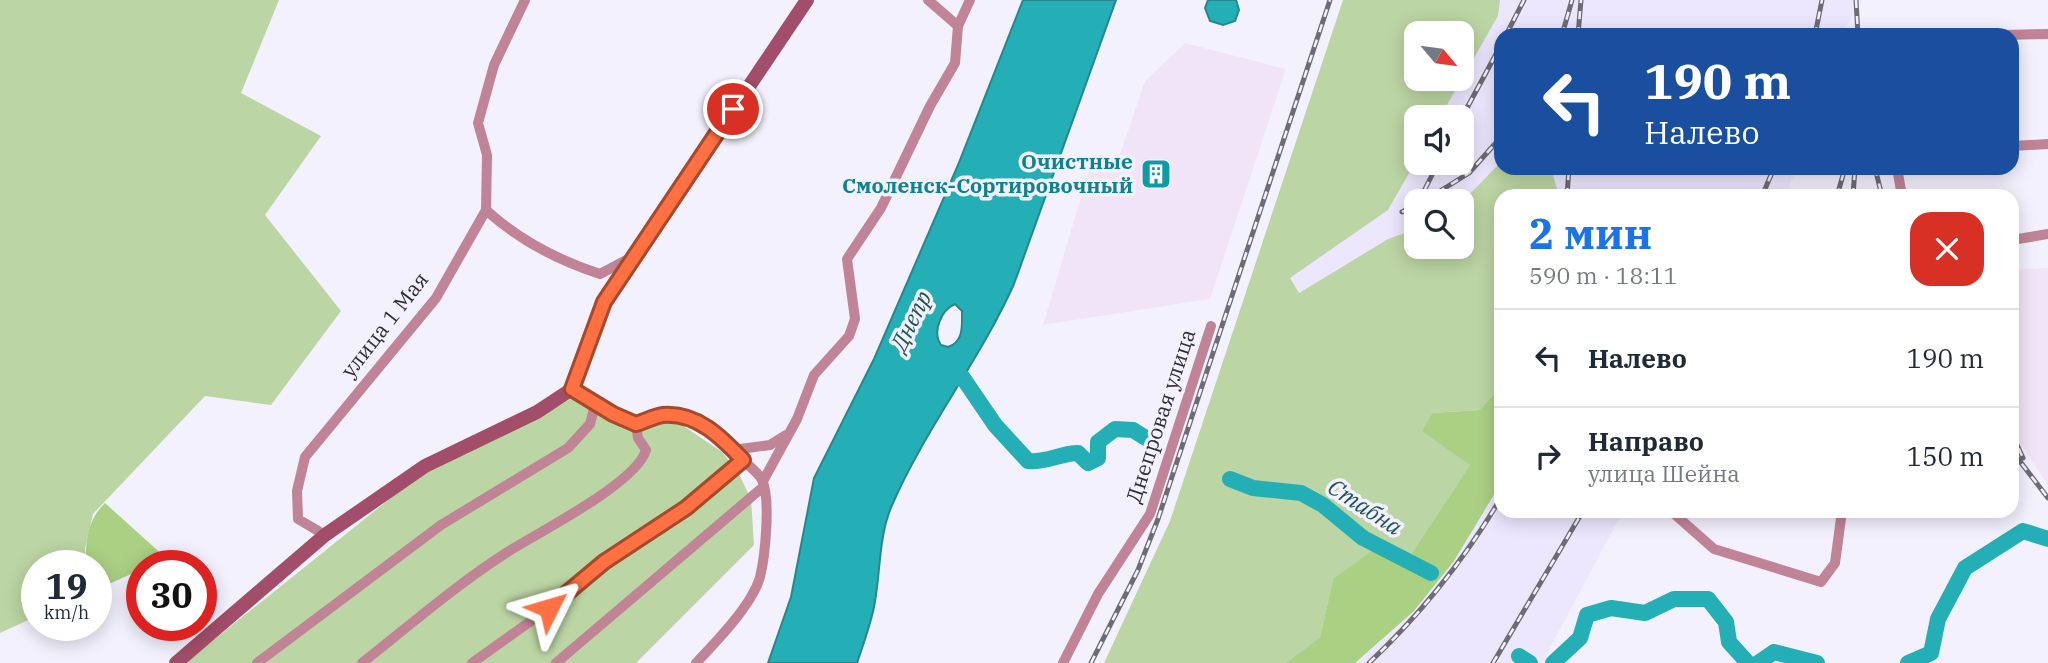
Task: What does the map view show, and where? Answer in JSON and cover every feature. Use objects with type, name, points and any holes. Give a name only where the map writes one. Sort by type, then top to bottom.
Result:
[{"type":"street","name":"улица 1 Мая","points":[[325,535],[298,519],[297,491],[305,457],[436,298],[486,210],[487,155],[478,122],[494,65],[525,0]]},
{"type":"street","points":[[176,663],[325,535],[425,466],[537,412],[572,389],[604,302],[807,0]]},
{"type":"street","points":[[928,0],[958,26]]},
{"type":"street","points":[[556,663],[763,484],[814,375],[849,336],[855,318],[847,259],[881,208],[930,107],[956,63],[958,26],[970,0]]},
{"type":"street","points":[[2019,35],[2048,34]]},
{"type":"street","points":[[2019,146],[2048,144]]},
{"type":"street","points":[[486,210],[511,232],[561,261],[600,274],[632,257]]},
{"type":"street","points":[[2019,239],[2048,234]]},
{"type":"street","name":"Днепровая улица","points":[[1063,663],[1098,594],[1150,514],[1211,326]]},
{"type":"street","points":[[572,389],[596,401],[613,414],[636,424],[664,415],[702,423],[733,450],[763,484],[767,541],[759,580],[718,640],[696,663]]},
{"type":"street","points":[[257,663],[441,525],[568,448],[590,424],[596,401]]},
{"type":"street","points":[[362,663],[506,553],[542,533],[626,476],[643,460],[646,450],[638,438],[636,424]]},
{"type":"street","points":[[733,450],[770,445],[788,433]]},
{"type":"street","points":[[472,663],[549,608],[604,562],[686,508],[743,460]]},
{"type":"street","points":[[1679,518],[1714,549],[1821,582],[1835,564],[1841,518]]},
{"type":"shaded area","points":[[1500,0],[1863,0],[1845,28],[1494,28],[1494,169],[1474,190],[1404,189],[1404,233],[1388,239],[1298,293],[1290,278],[1388,210],[1408,175],[1474,175],[1474,105],[1447,105],[1455,91],[1474,91],[1474,57],[1497,16]]},
{"type":"shaded area","points":[[1185,43],[1286,69],[1210,299],[1043,325],[1090,167],[1114,172],[1145,81]]},
{"type":"shaded area","points":[[1553,175],[1794,175],[1788,189],[1557,189]]},
{"type":"shaded area","points":[[2048,268],[2048,486],[2023,447],[2019,449],[2019,270]]},
{"type":"shaded area","points":[[1494,493],[1494,518],[1619,518],[1542,663],[1355,663],[1414,611],[1454,561]]},
{"type":"green space","points":[[0,0],[279,0],[241,93],[321,136],[265,215],[341,311],[271,405],[205,396],[93,514],[85,550],[21,550],[21,623],[0,633]]},
{"type":"green space","points":[[1343,0],[1500,0],[1498,16],[1474,58],[1474,21],[1404,21],[1404,91],[1455,91],[1447,105],[1404,105],[1404,175],[1408,175],[1388,210],[1290,278],[1299,293],[1388,239],[1404,233],[1404,259],[1474,259],[1474,190],[1494,169],[1494,175],[1553,175],[1557,189],[1494,189],[1494,394],[1479,410],[1432,413],[1423,431],[1471,464],[1407,560],[1333,579],[1320,639],[1285,663],[1104,663],[1170,521]]},
{"type":"green space","points":[[1494,394],[1494,494],[1454,561],[1414,611],[1355,663],[1285,663],[1320,638],[1333,579],[1380,545],[1407,560],[1470,465],[1422,431],[1432,413],[1479,410]]},
{"type":"green space","points":[[572,398],[620,426],[679,423],[722,452],[738,472],[751,499],[754,545],[636,663],[185,663],[212,641],[217,641],[217,637],[407,485]]},
{"type":"green space","points":[[105,503],[157,550],[126,550],[126,576],[112,583],[112,550],[86,550],[91,523]]},
{"type":"water","name":"Днепр","points":[[1023,0],[1116,0],[1014,284],[986,339],[921,447],[888,515],[874,607],[857,663],[768,663],[791,597],[814,478],[874,359],[958,165]],"holes":[[[955,304],[962,311],[961,332],[957,341],[948,347],[941,345],[937,334],[942,316]]]},
{"type":"water","points":[[1208,0],[1236,0],[1239,10],[1235,21],[1223,25],[1210,21],[1205,8]]},
{"type":"waterway","name":"Стабна","points":[[942,378],[963,378],[995,425],[1028,461],[1078,453],[1088,463],[1098,458],[1098,442],[1115,429],[1133,430],[1149,440]]},
{"type":"waterway","name":"Стабна","points":[[1230,479],[1253,488],[1301,493],[1323,505],[1363,538],[1431,573]]},
{"type":"waterway","points":[[1908,663],[1931,653],[1938,619],[1965,568],[2023,531],[2048,539]]},
{"type":"waterway","name":"Стабна","points":[[1553,663],[1580,638],[1587,615],[1611,608],[1645,613],[1674,599],[1708,599],[1726,622],[1729,642],[1748,663]]},
{"type":"waterway","name":"Стабна","points":[[1758,663],[1774,652],[1817,663]]},
{"type":"waterway","name":"Стабна","points":[[1519,656],[1530,663]]},
{"type":"railway","points":[[1091,663],[1138,570],[1158,519],[1330,0]]},
{"type":"railway","points":[[1510,28],[1524,0]]},
{"type":"railway","points":[[1564,28],[1572,0]]},
{"type":"railway","points":[[1579,28],[1581,0]]},
{"type":"railway","points":[[1816,28],[1822,0]]},
{"type":"railway","points":[[1856,0],[1858,28]]},
{"type":"railway","points":[[1469,105],[1494,58]]},
{"type":"railway","points":[[1443,189],[1469,173],[1494,145]]},
{"type":"railway","points":[[1425,189],[1432,175]]},
{"type":"railway","points":[[1568,175],[1568,189]]},
{"type":"railway","points":[[1765,189],[1771,175]]},
{"type":"railway","points":[[1839,189],[1843,175]]},
{"type":"railway","points":[[1854,175],[1854,189]]},
{"type":"railway","points":[[1877,175],[1880,189]]},
{"type":"railway","points":[[2019,449],[2023,458]]},
{"type":"railway","points":[[2019,460],[2048,498]]},
{"type":"railway","points":[[1369,663],[1407,625],[1442,584],[1494,509]]},
{"type":"railway","points":[[1493,663],[1579,518]]},
{"type":"place","name":"Очистные Смоленск-Сортировочный","points":[[1156,174]]},
{"type":"route","points":[[549,608],[604,562],[686,508],[743,460],[717,433],[702,423],[664,415],[636,424],[613,414],[596,401],[572,389],[604,302],[733,109]]}]
